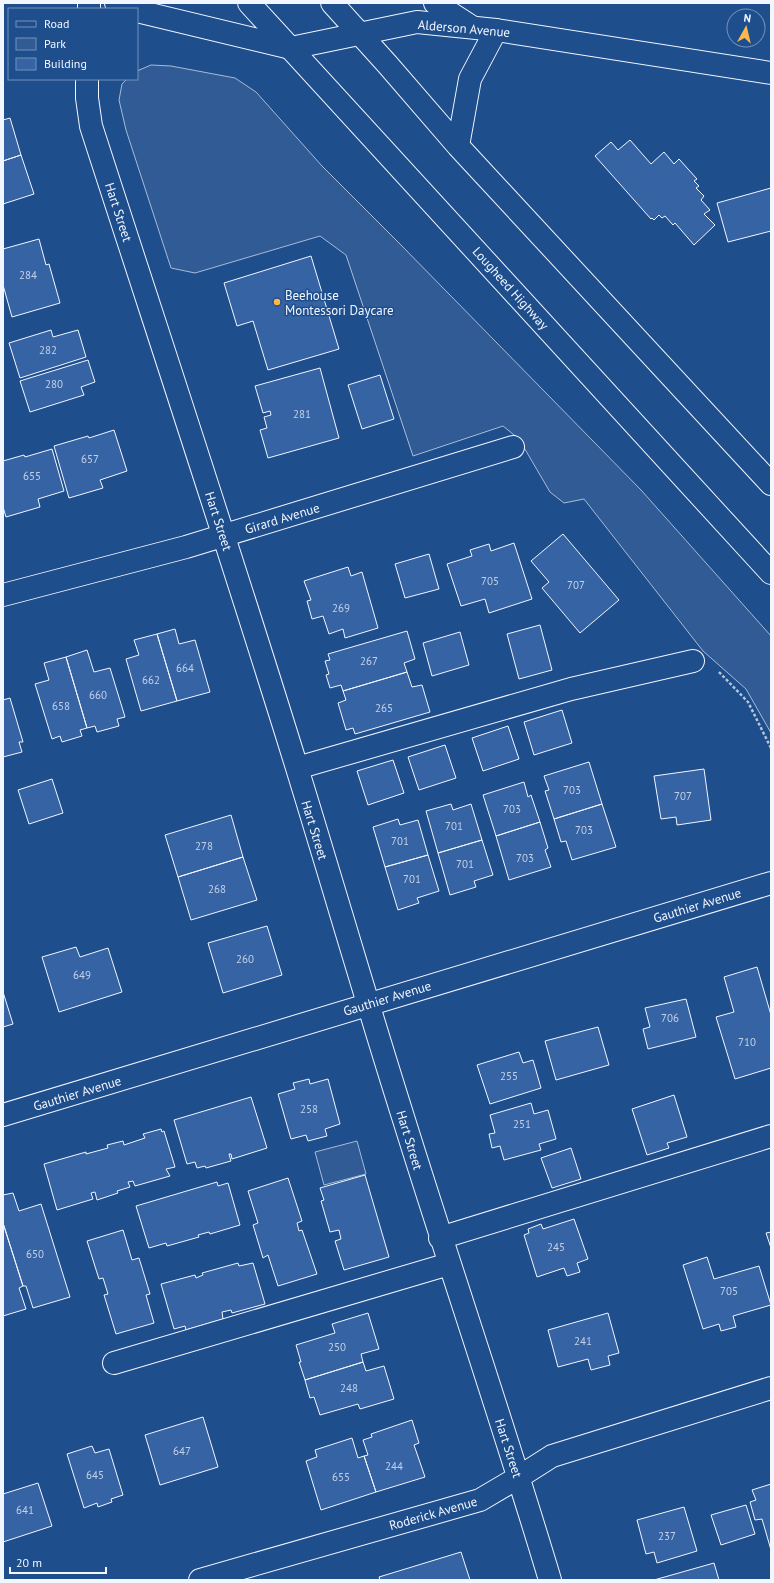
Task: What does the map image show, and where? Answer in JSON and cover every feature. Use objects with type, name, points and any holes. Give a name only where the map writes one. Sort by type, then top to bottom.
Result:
[{"type":"street","points":[[116,3],[129,8]]},
{"type":"street","name":"Lougheed Highway","points":[[250,3],[771,573]]},
{"type":"street","points":[[332,3],[458,146],[771,484]]},
{"type":"street","points":[[435,3],[472,27]]},
{"type":"street","name":"Alderson Avenue","points":[[138,11],[291,48],[417,22],[496,30],[771,73]]},
{"type":"street","points":[[458,146],[470,79],[496,30]]},
{"type":"street","name":"Hart Street","points":[[87,80],[87,98],[91,126],[224,536],[297,768],[440,1238],[519,1477],[550,1580]]},
{"type":"street","name":"Girard Avenue","points":[[3,595],[224,536],[513,447]]},
{"type":"street","points":[[297,768],[571,689],[692,661]]},
{"type":"street","name":"Gauthier Avenue","points":[[3,1115],[771,883]]},
{"type":"street","points":[[440,1238],[771,1136]]},
{"type":"street","points":[[114,1363],[449,1264]]},
{"type":"street","name":"Roderick Avenue","points":[[200,1580],[480,1500],[552,1456],[771,1388]]},
{"type":"path","points":[[692,661],[710,664],[727,679],[748,702],[771,748]]},
{"type":"green space","points":[[151,65],[171,66],[235,78],[256,92],[322,166],[641,490],[771,636],[771,733],[746,689],[703,651],[584,499],[564,503],[550,492],[519,439],[503,426],[413,456],[346,255],[320,236],[195,273],[171,268],[126,130],[119,100],[122,84],[126,80],[138,80],[138,71]]},
{"type":"green space","points":[[357,1141],[366,1174],[324,1185],[315,1152]]},
{"type":"building","points":[[10,118],[21,155],[3,161],[3,120]]},
{"type":"building","points":[[630,140],[651,164],[664,152],[674,164],[679,159],[697,179],[694,181],[699,186],[696,188],[704,196],[701,200],[710,210],[704,214],[715,225],[694,245],[675,223],[673,225],[665,216],[662,218],[659,215],[654,220],[652,218],[651,219],[595,156],[611,142],[618,150]]},
{"type":"building","points":[[21,155],[34,194],[3,204],[3,161]]},
{"type":"building","points":[[771,188],[771,231],[728,242],[717,203]]},
{"type":"building","points":[[39,239],[46,265],[49,264],[60,303],[12,317],[3,285],[3,249]]},
{"type":"building","name":"Beehouse Montessori Daycare","points":[[311,256],[339,349],[268,370],[253,321],[237,326],[224,283]]},
{"type":"building","points":[[51,330],[53,337],[78,330],[86,357],[20,378],[9,343]]},
{"type":"building","points":[[88,360],[95,382],[81,387],[84,395],[30,412],[20,381]]},
{"type":"building","points":[[320,368],[339,438],[268,458],[260,430],[267,428],[264,417],[271,415],[270,411],[263,413],[255,386]]},
{"type":"building","points":[[380,375],[394,419],[362,429],[348,385]]},
{"type":"building","points":[[114,430],[127,471],[100,480],[103,488],[69,498],[54,446],[88,436],[89,438]]},
{"type":"building","points":[[52,449],[64,491],[38,499],[40,507],[6,517],[3,507],[3,461],[24,455],[25,457]]},
{"type":"building","points":[[563,534],[619,600],[580,633],[542,588],[549,582],[531,561]]},
{"type":"building","points":[[514,543],[532,599],[489,613],[485,599],[461,606],[447,564],[472,556],[470,550],[489,544],[491,551]]},
{"type":"building","points":[[429,554],[439,589],[405,598],[395,564]]},
{"type":"building","points":[[348,567],[351,576],[362,572],[378,628],[345,638],[343,629],[329,634],[323,616],[312,619],[307,601],[311,600],[304,581]]},
{"type":"building","points":[[540,625],[552,670],[519,679],[507,634]]},
{"type":"building","points":[[175,629],[179,644],[195,640],[210,692],[177,701],[157,634]]},
{"type":"building","points":[[407,631],[415,659],[404,663],[407,672],[343,691],[341,685],[330,688],[326,675],[329,674],[325,661],[330,660],[328,654]]},
{"type":"building","points":[[460,632],[469,665],[432,676],[423,643]]},
{"type":"building","points":[[157,634],[177,701],[141,711],[126,659],[139,655],[134,640]]},
{"type":"building","points":[[87,650],[94,672],[110,668],[125,717],[117,719],[119,726],[97,732],[95,726],[87,728],[66,657]]},
{"type":"building","points":[[66,657],[87,728],[80,730],[82,736],[62,742],[60,736],[52,739],[35,684],[49,680],[44,663]]},
{"type":"building","points":[[407,672],[412,687],[422,685],[430,712],[355,734],[353,728],[346,730],[338,703],[346,700],[343,691]]},
{"type":"building","points":[[10,698],[23,742],[19,742],[22,752],[3,757],[3,700]]},
{"type":"building","points":[[562,710],[572,743],[534,755],[524,722]]},
{"type":"building","points":[[508,726],[519,759],[483,771],[472,738]]},
{"type":"building","points":[[445,745],[456,778],[419,790],[408,757]]},
{"type":"building","points":[[393,760],[404,793],[368,805],[357,771]]},
{"type":"building","points":[[589,762],[602,804],[554,819],[545,791],[549,790],[544,776]]},
{"type":"building","points":[[704,769],[711,820],[677,825],[676,817],[661,819],[654,776]]},
{"type":"building","points":[[52,779],[63,813],[29,824],[18,790]]},
{"type":"building","points":[[524,782],[528,797],[531,795],[540,822],[496,836],[483,795]]},
{"type":"building","points":[[451,804],[453,810],[471,804],[482,840],[438,853],[426,811]]},
{"type":"building","points":[[602,804],[616,847],[572,860],[566,841],[561,842],[554,819]]},
{"type":"building","points":[[231,815],[243,857],[178,877],[165,835]]},
{"type":"building","points":[[398,819],[400,825],[418,820],[428,855],[385,867],[373,827]]},
{"type":"building","points":[[540,822],[548,848],[545,850],[551,867],[509,880],[496,836]]},
{"type":"building","points":[[482,840],[493,875],[474,881],[476,887],[450,895],[438,853]]},
{"type":"building","points":[[428,855],[439,891],[417,898],[419,903],[398,910],[385,867]]},
{"type":"building","points":[[243,857],[257,900],[191,920],[178,877]]},
{"type":"building","points":[[267,926],[282,975],[223,993],[208,943]]},
{"type":"building","points":[[76,947],[80,957],[108,948],[122,992],[59,1012],[42,957]]},
{"type":"building","points":[[757,967],[771,1015],[771,1068],[735,1079],[716,1017],[734,1012],[724,977]]},
{"type":"building","points":[[3,992],[13,1024],[3,1027]]},
{"type":"building","points":[[686,999],[696,1037],[648,1049],[643,1029],[650,1027],[645,1008]]},
{"type":"building","points":[[598,1027],[609,1065],[556,1080],[545,1041]]},
{"type":"building","points":[[519,1052],[523,1063],[533,1060],[541,1088],[490,1104],[477,1065]]},
{"type":"building","points":[[309,1079],[310,1084],[328,1079],[340,1124],[325,1129],[327,1136],[308,1141],[306,1135],[291,1139],[278,1094],[295,1089],[293,1083]]},
{"type":"building","points":[[674,1095],[687,1137],[667,1143],[669,1148],[647,1155],[632,1109]]},
{"type":"building","points":[[251,1097],[267,1148],[232,1159],[231,1154],[229,1154],[231,1161],[206,1168],[205,1166],[197,1168],[195,1162],[187,1164],[174,1120]]},
{"type":"building","points":[[531,1103],[534,1114],[548,1110],[556,1139],[539,1144],[541,1150],[504,1160],[500,1146],[492,1148],[489,1134],[495,1133],[490,1115]]},
{"type":"building","points":[[161,1129],[162,1132],[164,1131],[175,1167],[166,1169],[170,1176],[135,1186],[133,1181],[128,1182],[130,1187],[97,1200],[95,1192],[91,1193],[93,1199],[57,1210],[44,1164],[86,1152],[86,1154],[108,1148],[107,1145],[123,1141],[124,1145],[145,1138],[143,1134]]},
{"type":"building","points":[[571,1148],[581,1179],[552,1188],[541,1158]]},
{"type":"building","points":[[365,1175],[389,1257],[344,1270],[335,1241],[341,1239],[339,1230],[330,1232],[321,1201],[324,1200],[320,1188]]},
{"type":"building","points":[[288,1178],[302,1221],[297,1223],[299,1231],[302,1230],[317,1274],[278,1286],[268,1255],[263,1258],[253,1225],[258,1223],[248,1191]]},
{"type":"building","points":[[217,1182],[218,1186],[228,1183],[240,1225],[210,1234],[209,1232],[198,1235],[199,1237],[167,1246],[166,1243],[149,1248],[136,1206]]},
{"type":"building","points":[[13,1193],[19,1211],[41,1204],[70,1297],[33,1308],[26,1286],[23,1286],[3,1223],[3,1195]]},
{"type":"building","points":[[574,1219],[588,1259],[577,1263],[580,1272],[567,1276],[564,1268],[537,1277],[524,1235],[529,1233],[528,1229],[541,1224],[543,1229]]},
{"type":"building","points":[[3,1223],[23,1286],[19,1288],[26,1309],[3,1316]]},
{"type":"building","points":[[123,1230],[132,1260],[139,1258],[150,1294],[146,1295],[154,1323],[116,1334],[104,1295],[108,1294],[103,1278],[99,1279],[87,1241]]},
{"type":"building","points":[[771,1232],[771,1248],[766,1233]]},
{"type":"building","points":[[707,1257],[714,1279],[759,1266],[771,1305],[733,1316],[736,1327],[721,1331],[719,1324],[703,1329],[683,1265]]},
{"type":"building","points":[[238,1263],[239,1266],[253,1263],[265,1304],[232,1313],[231,1310],[222,1312],[223,1319],[186,1330],[185,1326],[174,1329],[161,1284],[195,1275],[196,1278],[203,1275],[202,1273]]},
{"type":"building","points":[[368,1313],[379,1349],[361,1354],[363,1362],[305,1380],[299,1362],[301,1362],[296,1345],[335,1333],[332,1324]]},
{"type":"building","points":[[608,1313],[619,1353],[608,1356],[610,1365],[591,1370],[588,1359],[558,1367],[548,1330]]},
{"type":"building","points":[[363,1362],[366,1371],[384,1366],[394,1399],[360,1409],[358,1404],[320,1415],[314,1397],[310,1398],[305,1380]]},
{"type":"building","points":[[203,1417],[218,1467],[160,1485],[145,1435]]},
{"type":"building","points":[[412,1420],[419,1443],[414,1445],[425,1477],[376,1492],[364,1456],[368,1455],[363,1440],[372,1437],[371,1434]]},
{"type":"building","points":[[352,1438],[358,1458],[364,1456],[376,1492],[321,1510],[306,1461],[317,1457],[315,1450]]},
{"type":"building","points":[[92,1446],[95,1453],[109,1449],[123,1495],[111,1499],[112,1502],[98,1507],[97,1503],[84,1508],[67,1454]]},
{"type":"building","points":[[38,1483],[52,1526],[3,1542],[3,1494]]},
{"type":"building","points":[[771,1484],[771,1550],[762,1519],[755,1520],[750,1502],[756,1500],[752,1490]]},
{"type":"building","points":[[746,1505],[755,1534],[721,1545],[711,1515]]},
{"type":"building","points":[[684,1507],[697,1551],[657,1563],[654,1552],[646,1554],[637,1520]]},
{"type":"building","points":[[461,1552],[470,1580],[380,1580],[379,1577]]},
{"type":"building","points":[[714,1563],[719,1580],[654,1580]]},
{"type":"place","name":"Beehouse Montessori Daycare","points":[[277,302]]}]
